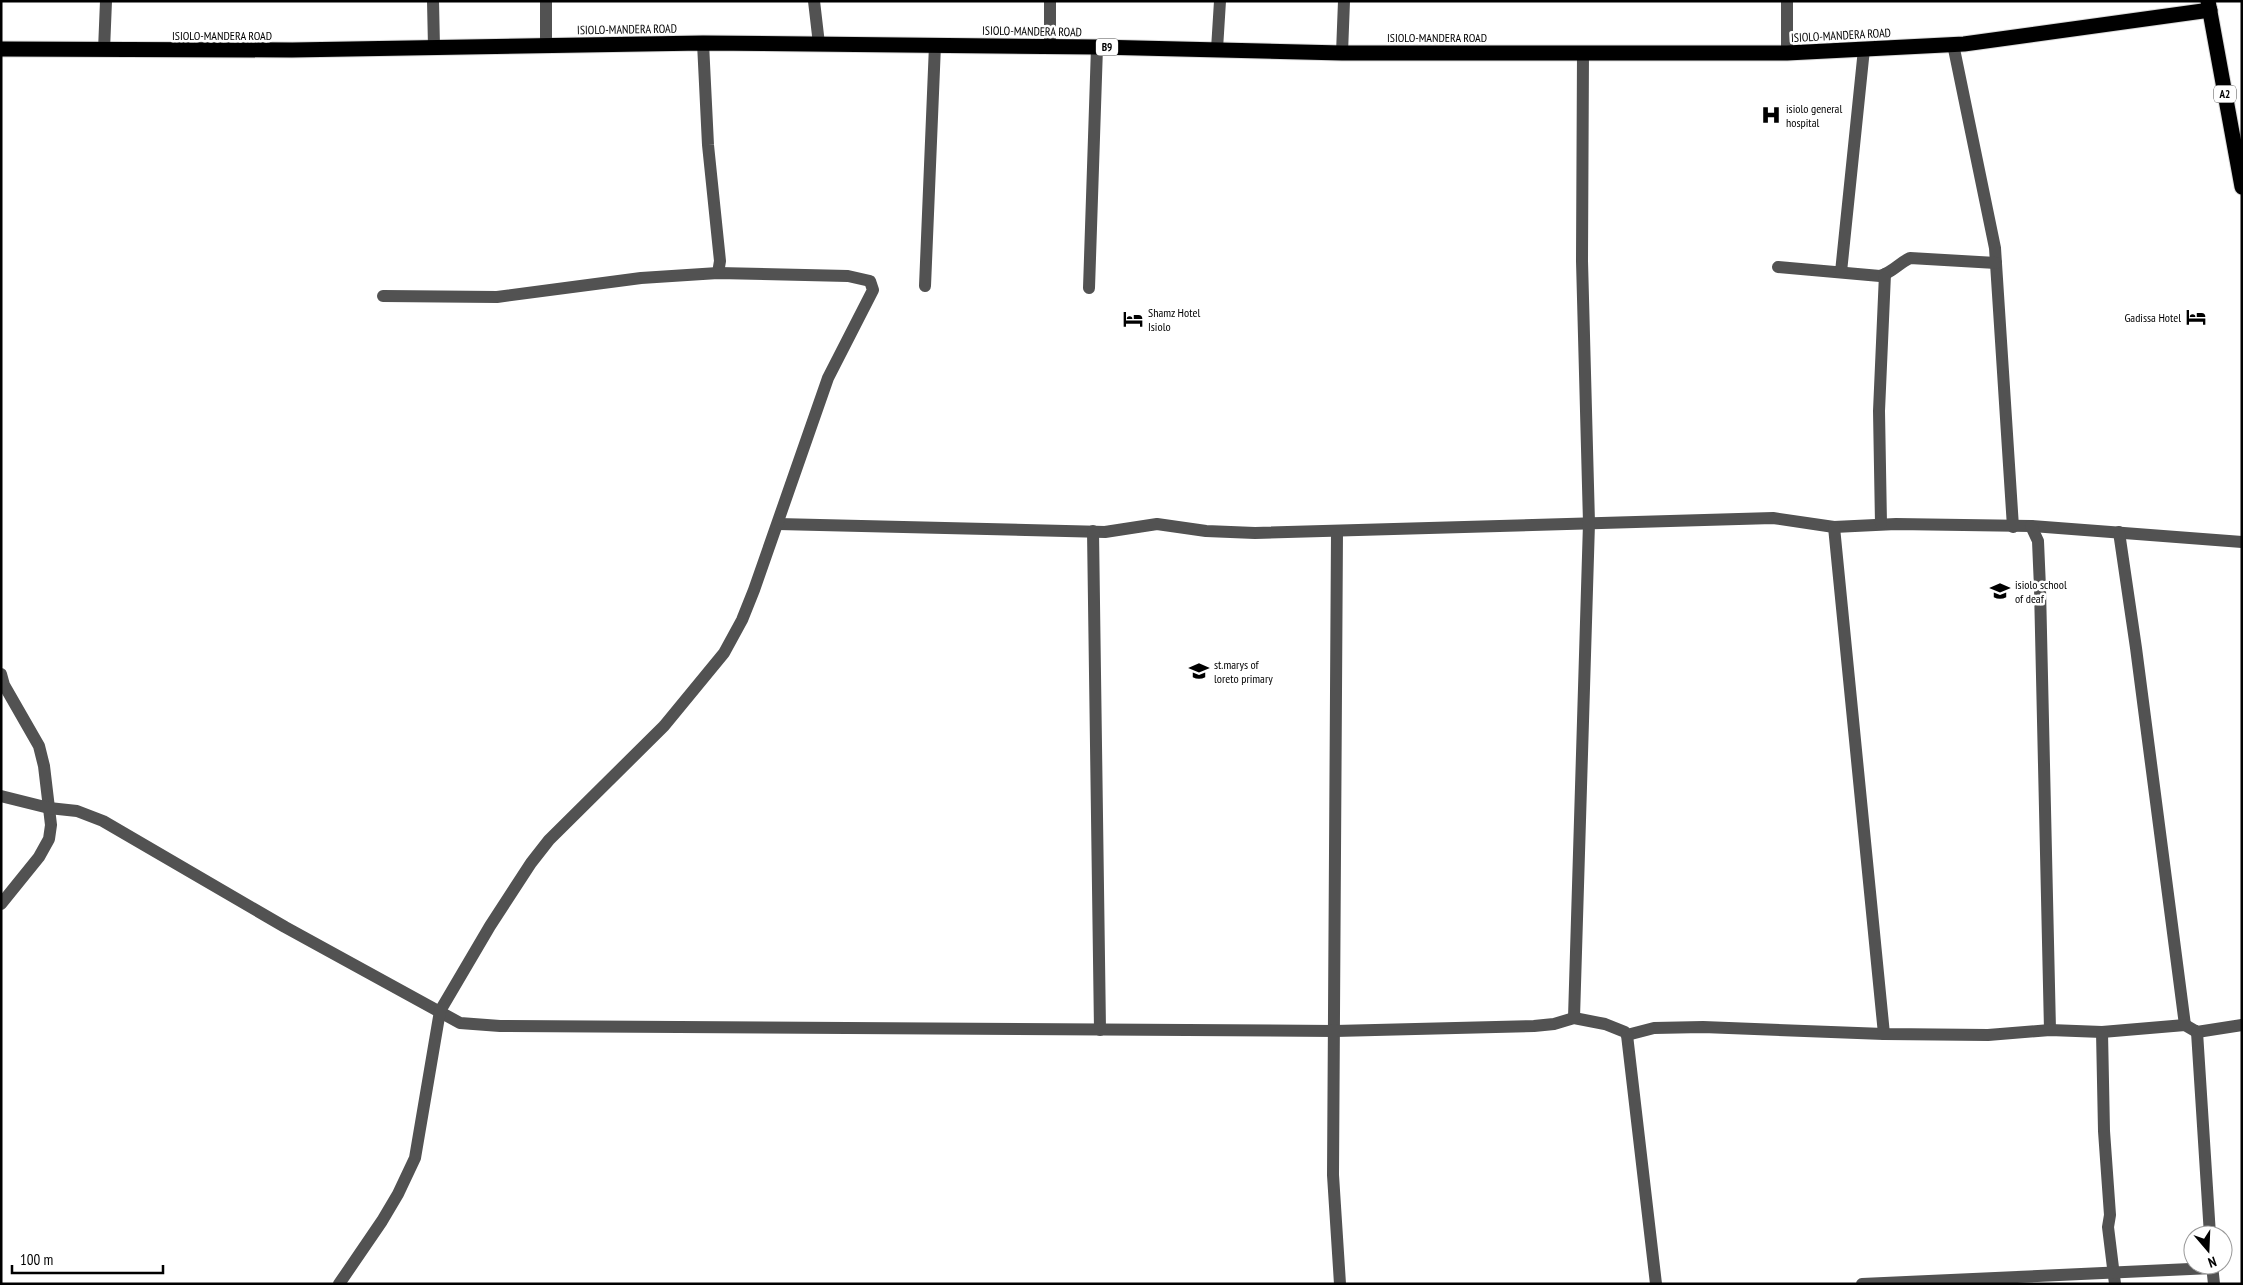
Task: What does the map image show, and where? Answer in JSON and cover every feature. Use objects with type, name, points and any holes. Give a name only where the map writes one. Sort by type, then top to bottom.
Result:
[{"type":"highway","name":"ISIOLO-MANDERA ROAD","points":[[1,49],[292,50],[703,43],[1050,46],[1342,53],[1788,53],[1953,44],[2067,31],[2209,5]]},
{"type":"highway","name":"A2","points":[[2209,5],[2242,187]]},
{"type":"street","points":[[104,50],[106,1]]},
{"type":"street","points":[[432,1],[434,47]]},
{"type":"street","points":[[546,1],[546,45]]},
{"type":"street","points":[[814,1],[819,44]]},
{"type":"street","points":[[1050,1],[1050,46]]},
{"type":"street","points":[[1217,50],[1220,1]]},
{"type":"street","points":[[1342,53],[1344,1]]},
{"type":"street","points":[[1787,1],[1788,53]]},
{"type":"street","points":[[703,43],[708,145],[720,260],[718,273]]},
{"type":"street","points":[[1953,44],[1995,248],[2013,526]]},
{"type":"street","points":[[925,286],[929,215],[929,152],[935,45]]},
{"type":"street","points":[[1089,288],[1097,47]]},
{"type":"street","points":[[1841,272],[1864,49]]},
{"type":"street","points":[[1574,1018],[1589,523],[1582,261],[1583,52]]},
{"type":"street","points":[[1778,267],[1880,276],[1890,273],[1902,261],[1910,258],[1996,263]]},
{"type":"street","points":[[339,1284],[382,1222],[415,1158],[440,1011],[490,926],[531,863],[549,840],[669,720],[724,653],[742,620],[778,524],[828,378],[871,295],[873,285],[870,281],[848,276],[718,273],[641,278],[496,297],[383,296]]},
{"type":"street","points":[[1881,524],[1879,411],[1885,274]]},
{"type":"street","points":[[778,524],[1093,531],[1127,530],[1157,524],[1223,533],[1773,518],[1834,527],[1881,524],[2032,526],[2242,542]]},
{"type":"street","points":[[2032,526],[2038,542],[2040,588],[2050,1030]]},
{"type":"street","points":[[1834,527],[1884,1034]]},
{"type":"street","points":[[1093,531],[1100,1030]]},
{"type":"street","points":[[1337,531],[1333,1175],[1340,1284]]},
{"type":"street","points":[[2119,532],[2185,1025]]},
{"type":"street","points":[[1,674],[4,685],[39,746],[44,766],[51,825],[48,839],[39,857],[1,904]]},
{"type":"street","points":[[1,796],[49,808],[77,811],[103,821],[285,927],[460,1023],[500,1026],[1335,1031],[1534,1026],[1554,1024],[1574,1018],[1605,1024],[1625,1032],[1627,1035],[1656,1284]]},
{"type":"street","points":[[1627,1035],[1654,1028],[1703,1027],[1884,1034],[1988,1035],[2050,1030],[2102,1032],[2185,1025],[2197,1032],[2242,1025]]},
{"type":"street","points":[[2102,1032],[2104,1131],[2110,1215],[2108,1227],[2114,1278]]},
{"type":"street","points":[[2197,1032],[2209,1225]]},
{"type":"street","points":[[1862,1284],[2114,1278],[2183,1270]]},
{"type":"place","name":"isiolo general hospital","points":[[1771,115]]},
{"type":"place","name":"Gadissa Hotel","points":[[2196,317]]},
{"type":"place","name":"Shamz Hotel Isiolo","points":[[1133,319]]},
{"type":"place","name":"isiolo school of deaf","points":[[2000,591]]},
{"type":"place","name":"st.marys of loreto primary","points":[[1199,671]]}]
